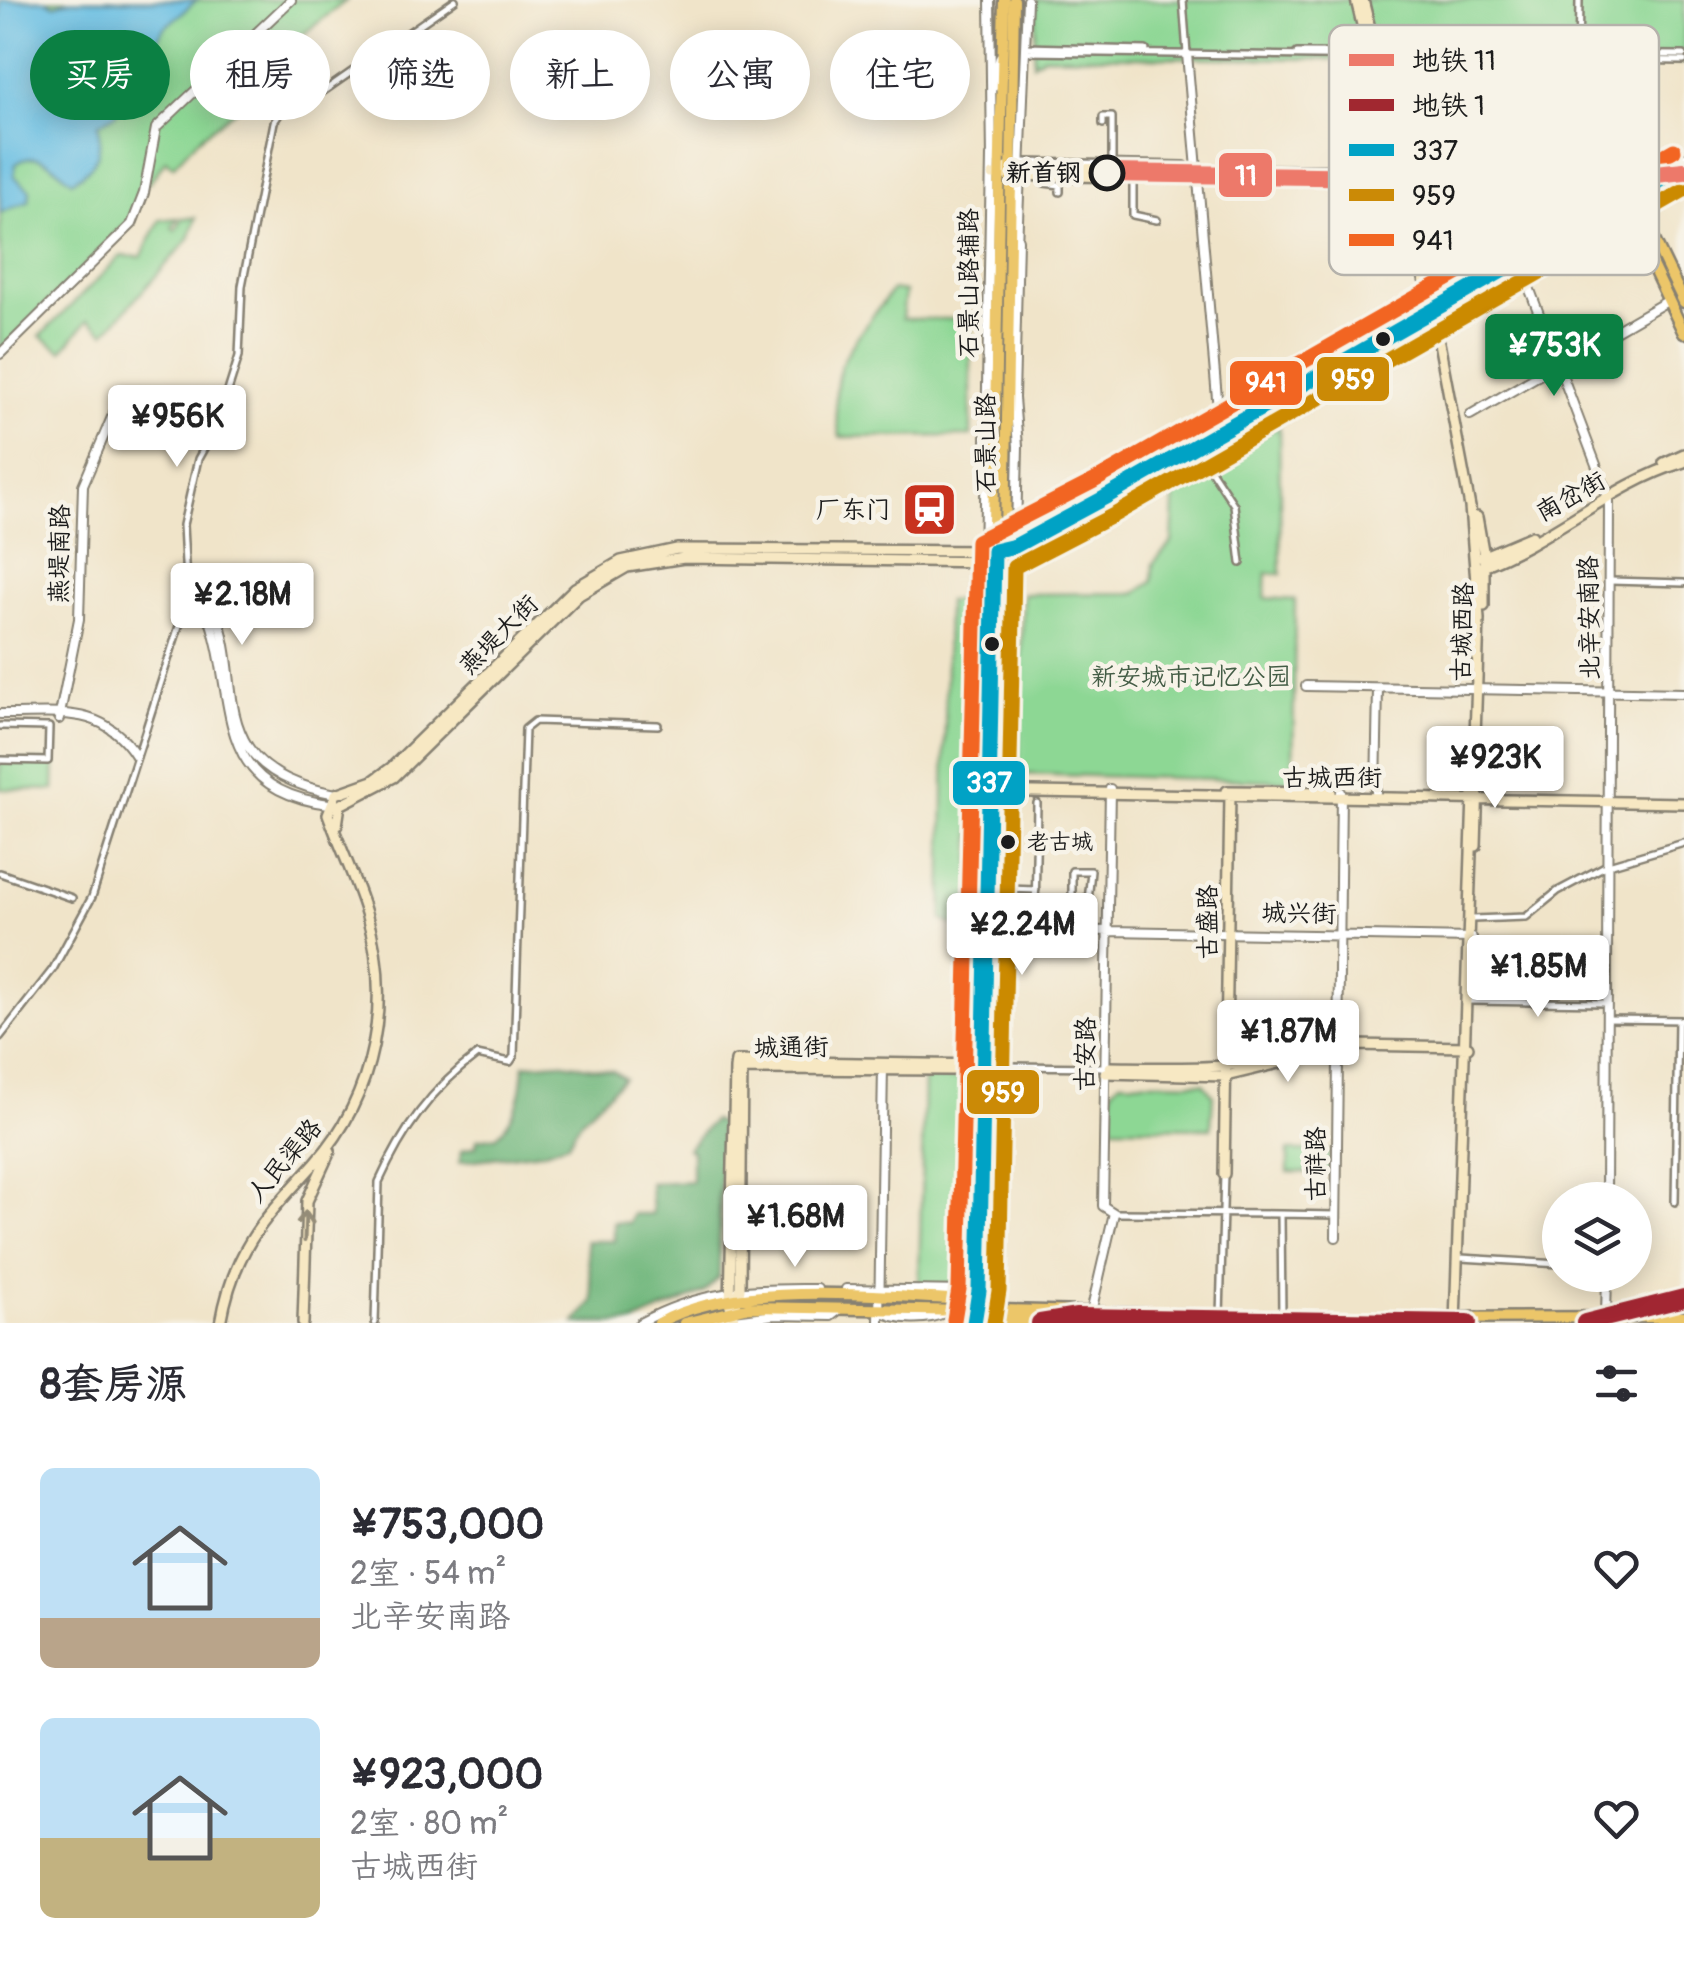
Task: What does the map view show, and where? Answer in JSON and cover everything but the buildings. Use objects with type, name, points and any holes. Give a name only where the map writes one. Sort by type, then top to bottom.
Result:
[{"type":"main road","name":"石景山路","points":[[981,1314],[986,986],[1002,667],[997,215],[1008,171],[1002,48],[1004,0]]},
{"type":"main road","name":"石景山路","points":[[981,1314],[986,1067],[1000,933],[995,789],[1014,0]]},
{"type":"main road","name":"古城西路","points":[[1360,0],[1366,25]]},
{"type":"main road","points":[[1659,184],[1684,167]]},
{"type":"main road","points":[[1008,171],[1042,177],[1133,180],[1200,175]]},
{"type":"main road","points":[[1008,171],[1329,175]]},
{"type":"main road","points":[[1659,190],[1684,178]]},
{"type":"main road","points":[[1659,254],[1683,296]]},
{"type":"main road","name":"古城西路","points":[[1427,275],[1481,562],[1457,1321]]},
{"type":"main road","points":[[1001,551],[1171,468],[1330,378],[1499,275]]},
{"type":"main road","points":[[1001,551],[1350,368],[1436,313],[1519,275]]},
{"type":"main road","points":[[1658,275],[1684,333]]},
{"type":"main road","name":"南岔街","points":[[1481,562],[1514,553],[1609,496],[1684,458]]},
{"type":"main road","name":"燕堤大街","points":[[335,801],[394,777],[578,595],[627,567],[684,558],[1001,551]]},
{"type":"main road","name":"古城西街","points":[[995,789],[1684,800]]},
{"type":"main road","name":"古城西街","points":[[1341,795],[1376,792],[1474,797]]},
{"type":"main road","name":"古盛路","points":[[1224,1174],[1230,793]]},
{"type":"main road","name":"古城西路","points":[[1457,1321],[1474,797]]},
{"type":"main road","name":"人民渠路","points":[[222,1323],[236,1264],[252,1234],[339,1130],[371,1055],[378,1009],[377,961],[366,912],[328,814],[335,801]]},
{"type":"main road","name":"人民渠路","points":[[303,1323],[305,1218],[310,1186],[364,1091],[381,1020],[380,952],[336,820],[335,801]]},
{"type":"main road","points":[[976,999],[986,986]]},
{"type":"main road","points":[[1105,1070],[1226,1073],[1336,1045],[1466,1044]]},
{"type":"main road","name":"城通街","points":[[733,1308],[740,1066],[986,1067]]},
{"type":"main road","points":[[658,1323],[690,1308],[840,1309],[879,1299]]},
{"type":"main road","points":[[684,1323],[733,1308],[879,1299],[949,1305],[981,1314],[1130,1322],[1684,1317]]},
{"type":"main road","points":[[981,1314],[1000,1310],[1091,1312],[1221,1320]]},
{"type":"street","points":[[0,354],[132,224],[144,194],[156,128],[291,0]]},
{"type":"street","points":[[330,87],[455,0]]},
{"type":"street","name":"石景山路","points":[[990,0],[991,156],[1008,171]]},
{"type":"street","points":[[1008,281],[1018,240],[1008,171],[1025,108],[1028,0]]},
{"type":"street","points":[[1183,0],[1219,422]]},
{"type":"street","points":[[1579,0],[1579,25]]},
{"type":"street","points":[[1014,29],[1025,108]]},
{"type":"street","points":[[991,99],[1002,48]]},
{"type":"street","points":[[1026,49],[1329,56]]},
{"type":"street","points":[[1102,124],[1102,117],[1112,117],[1112,164]]},
{"type":"street","points":[[0,1038],[53,969],[92,897],[167,668],[188,585],[183,525],[198,458],[217,425],[239,356],[242,286],[275,120]]},
{"type":"street","name":"石景山路辅路","points":[[967,1290],[986,1067],[976,999],[1012,634],[1001,551],[991,311],[991,156]]},
{"type":"street","points":[[1659,179],[1684,156]]},
{"type":"street","points":[[1008,171],[1112,164],[1185,165]]},
{"type":"street","points":[[1042,177],[1044,183],[1060,185],[1060,192]]},
{"type":"street","points":[[1133,180],[1132,216],[1157,220]]},
{"type":"street","points":[[1659,196],[1684,188]]},
{"type":"street","name":"石景山路辅路","points":[[1001,551],[1014,375],[1018,240]]},
{"type":"street","points":[[1001,551],[1032,559],[1330,378],[1374,363],[1488,275]]},
{"type":"street","points":[[1524,275],[1530,290]]},
{"type":"street","name":"北辛安南路","points":[[1530,290],[1609,496],[1606,1182]]},
{"type":"street","points":[[1470,414],[1668,300]]},
{"type":"street","points":[[1001,551],[1219,422],[1436,313]]},
{"type":"street","points":[[1350,368],[1374,363]]},
{"type":"street","points":[[1005,404],[1014,375]]},
{"type":"street","points":[[1298,379],[1330,378]]},
{"type":"street","name":"燕堤南路","points":[[62,717],[79,620],[83,485],[122,399],[217,425]]},
{"type":"street","points":[[1207,456],[1209,467],[1234,504],[1241,563]]},
{"type":"street","points":[[1171,468],[1186,467]]},
{"type":"street","points":[[1114,484],[1138,479]]},
{"type":"street","points":[[1610,582],[1684,583]]},
{"type":"street","points":[[188,585],[207,600],[216,619],[232,710],[249,755],[272,778],[335,801]]},
{"type":"street","points":[[1002,667],[1012,634]]},
{"type":"street","points":[[1306,686],[1684,692]]},
{"type":"street","points":[[1376,792],[1378,688]]},
{"type":"street","points":[[0,715],[62,717],[101,724],[120,739],[135,759]]},
{"type":"street","points":[[0,715],[11,722],[49,727],[48,761],[0,760]]},
{"type":"street","points":[[0,726],[62,717]]},
{"type":"street","points":[[375,1323],[379,1182],[388,1162],[426,1099],[446,1078],[477,1056],[510,1062],[514,1056],[525,730],[535,721],[658,724]]},
{"type":"street","name":"石景山路辅路","points":[[995,789],[1006,889],[1000,933]]},
{"type":"street","name":"古安路","points":[[1091,1312],[1114,1213],[1104,1206],[1110,791]]},
{"type":"street","name":"古祥路","points":[[1336,1237],[1341,795]]},
{"type":"street","points":[[1037,803],[1036,922],[1068,923],[1072,911],[1072,871],[1091,871],[1090,909],[1072,911]]},
{"type":"street","points":[[1473,919],[1526,916],[1558,891],[1610,865],[1684,843]]},
{"type":"street","points":[[0,873],[72,898]]},
{"type":"street","points":[[1006,889],[1036,890]]},
{"type":"street","points":[[1090,890],[1107,890]]},
{"type":"street","name":"城兴街","points":[[1000,933],[1108,931],[1470,938]]},
{"type":"street","points":[[1470,1002],[1607,1003]]},
{"type":"street","points":[[1607,1018],[1681,1020],[1675,1202]]},
{"type":"street","points":[[879,1323],[883,1065]]},
{"type":"street","points":[[986,1067],[1105,1070]]},
{"type":"street","points":[[1221,1320],[1224,1174]]},
{"type":"street","points":[[968,1244],[981,1198]]},
{"type":"street","points":[[1114,1213],[1336,1214]]},
{"type":"street","points":[[1280,1319],[1281,1214]]},
{"type":"street","points":[[1461,1258],[1542,1263]]},
{"type":"street","points":[[879,1299],[967,1290]]},
{"type":"street","points":[[949,1305],[967,1290]]},
{"type":"street","points":[[1606,1315],[1607,1292]]},
{"type":"street","points":[[640,1323],[678,1304],[733,1308]]},
{"type":"street","points":[[711,1323],[733,1308]]},
{"type":"green space","points":[[0,0],[347,0],[309,30],[190,30],[190,120],[222,120],[173,166],[166,160],[149,183],[141,185],[130,221],[0,351]]},
{"type":"green space","points":[[1037,0],[1684,0],[1684,63],[1659,63],[1659,25],[1329,25],[1329,59],[1043,56],[1033,63]]},
{"type":"green space","points":[[178,218],[172,228],[176,231],[182,218],[196,218],[189,239],[105,333],[88,320],[62,351],[40,336],[121,256],[141,257],[160,220]]},
{"type":"green space","points":[[892,290],[905,292],[902,319],[971,319],[971,436],[840,437],[836,412],[839,373],[854,342]]},
{"type":"green space","name":"新安城市记忆公园","points":[[1279,426],[1281,574],[1267,573],[1265,598],[1295,600],[1293,781],[1018,774],[1023,594],[1136,593],[1152,582],[1153,564],[1172,542],[1175,484]]},
{"type":"green space","points":[[974,600],[971,932],[942,920],[947,601]]},
{"type":"green space","points":[[0,761],[55,762],[54,790],[0,789]]},
{"type":"green space","points":[[558,1062],[613,1071],[624,1078],[581,1120],[568,1143],[542,1152],[459,1162],[462,1150],[476,1146],[477,1139],[497,1136],[510,1119],[520,1094],[524,1065]]},
{"type":"green space","points":[[924,1078],[967,1079],[961,1285],[919,1284]]},
{"type":"green space","points":[[1120,1081],[1203,1083],[1213,1095],[1211,1128],[1111,1127],[1112,1089]]},
{"type":"green space","points":[[713,1120],[721,1124],[719,1277],[705,1292],[633,1323],[575,1323],[593,1301],[586,1241],[614,1241],[614,1222],[629,1223],[633,1214],[652,1214],[650,1183],[692,1181],[692,1151],[687,1149]]},
{"type":"green space","points":[[1288,1151],[1329,1151],[1328,1173],[1288,1172]]},
{"type":"water","points":[[0,0],[46,0],[55,5],[71,0],[197,0],[162,30],[30,30],[30,120],[105,120],[99,123],[99,150],[88,170],[72,181],[46,161],[24,160],[16,164],[14,176],[30,190],[29,201],[0,213]]},
{"type":"metro line","name":"11","points":[[1659,174],[1684,171]]},
{"type":"metro line","name":"11","points":[[1107,173],[1329,176]]},
{"type":"metro line","name":"1","points":[[1585,1323],[1684,1298]]},
{"type":"metro line","name":"1","points":[[1040,1323],[1077,1317],[1468,1323]]},
{"type":"transit line","name":"941","points":[[1659,159],[1674,150]]},
{"type":"transit line","name":"337","points":[[1659,181],[1684,167]]},
{"type":"transit line","name":"959","points":[[1659,204],[1684,190]]},
{"type":"transit line","name":"941","points":[[954,1320],[959,1289],[977,541],[1094,481],[1455,275]]},
{"type":"transit line","name":"337","points":[[974,1323],[979,1291],[994,551],[1015,546],[1104,498],[1495,275]]},
{"type":"transit line","name":"959","points":[[994,1323],[999,1291],[1014,567],[1114,515],[1535,275]]},
{"type":"place","name":"新首钢","points":[[1107,173]]},
{"type":"place","name":"厂东门","points":[[930,510]]},
{"type":"place","name":"老古城","points":[[1008,842]]}]
